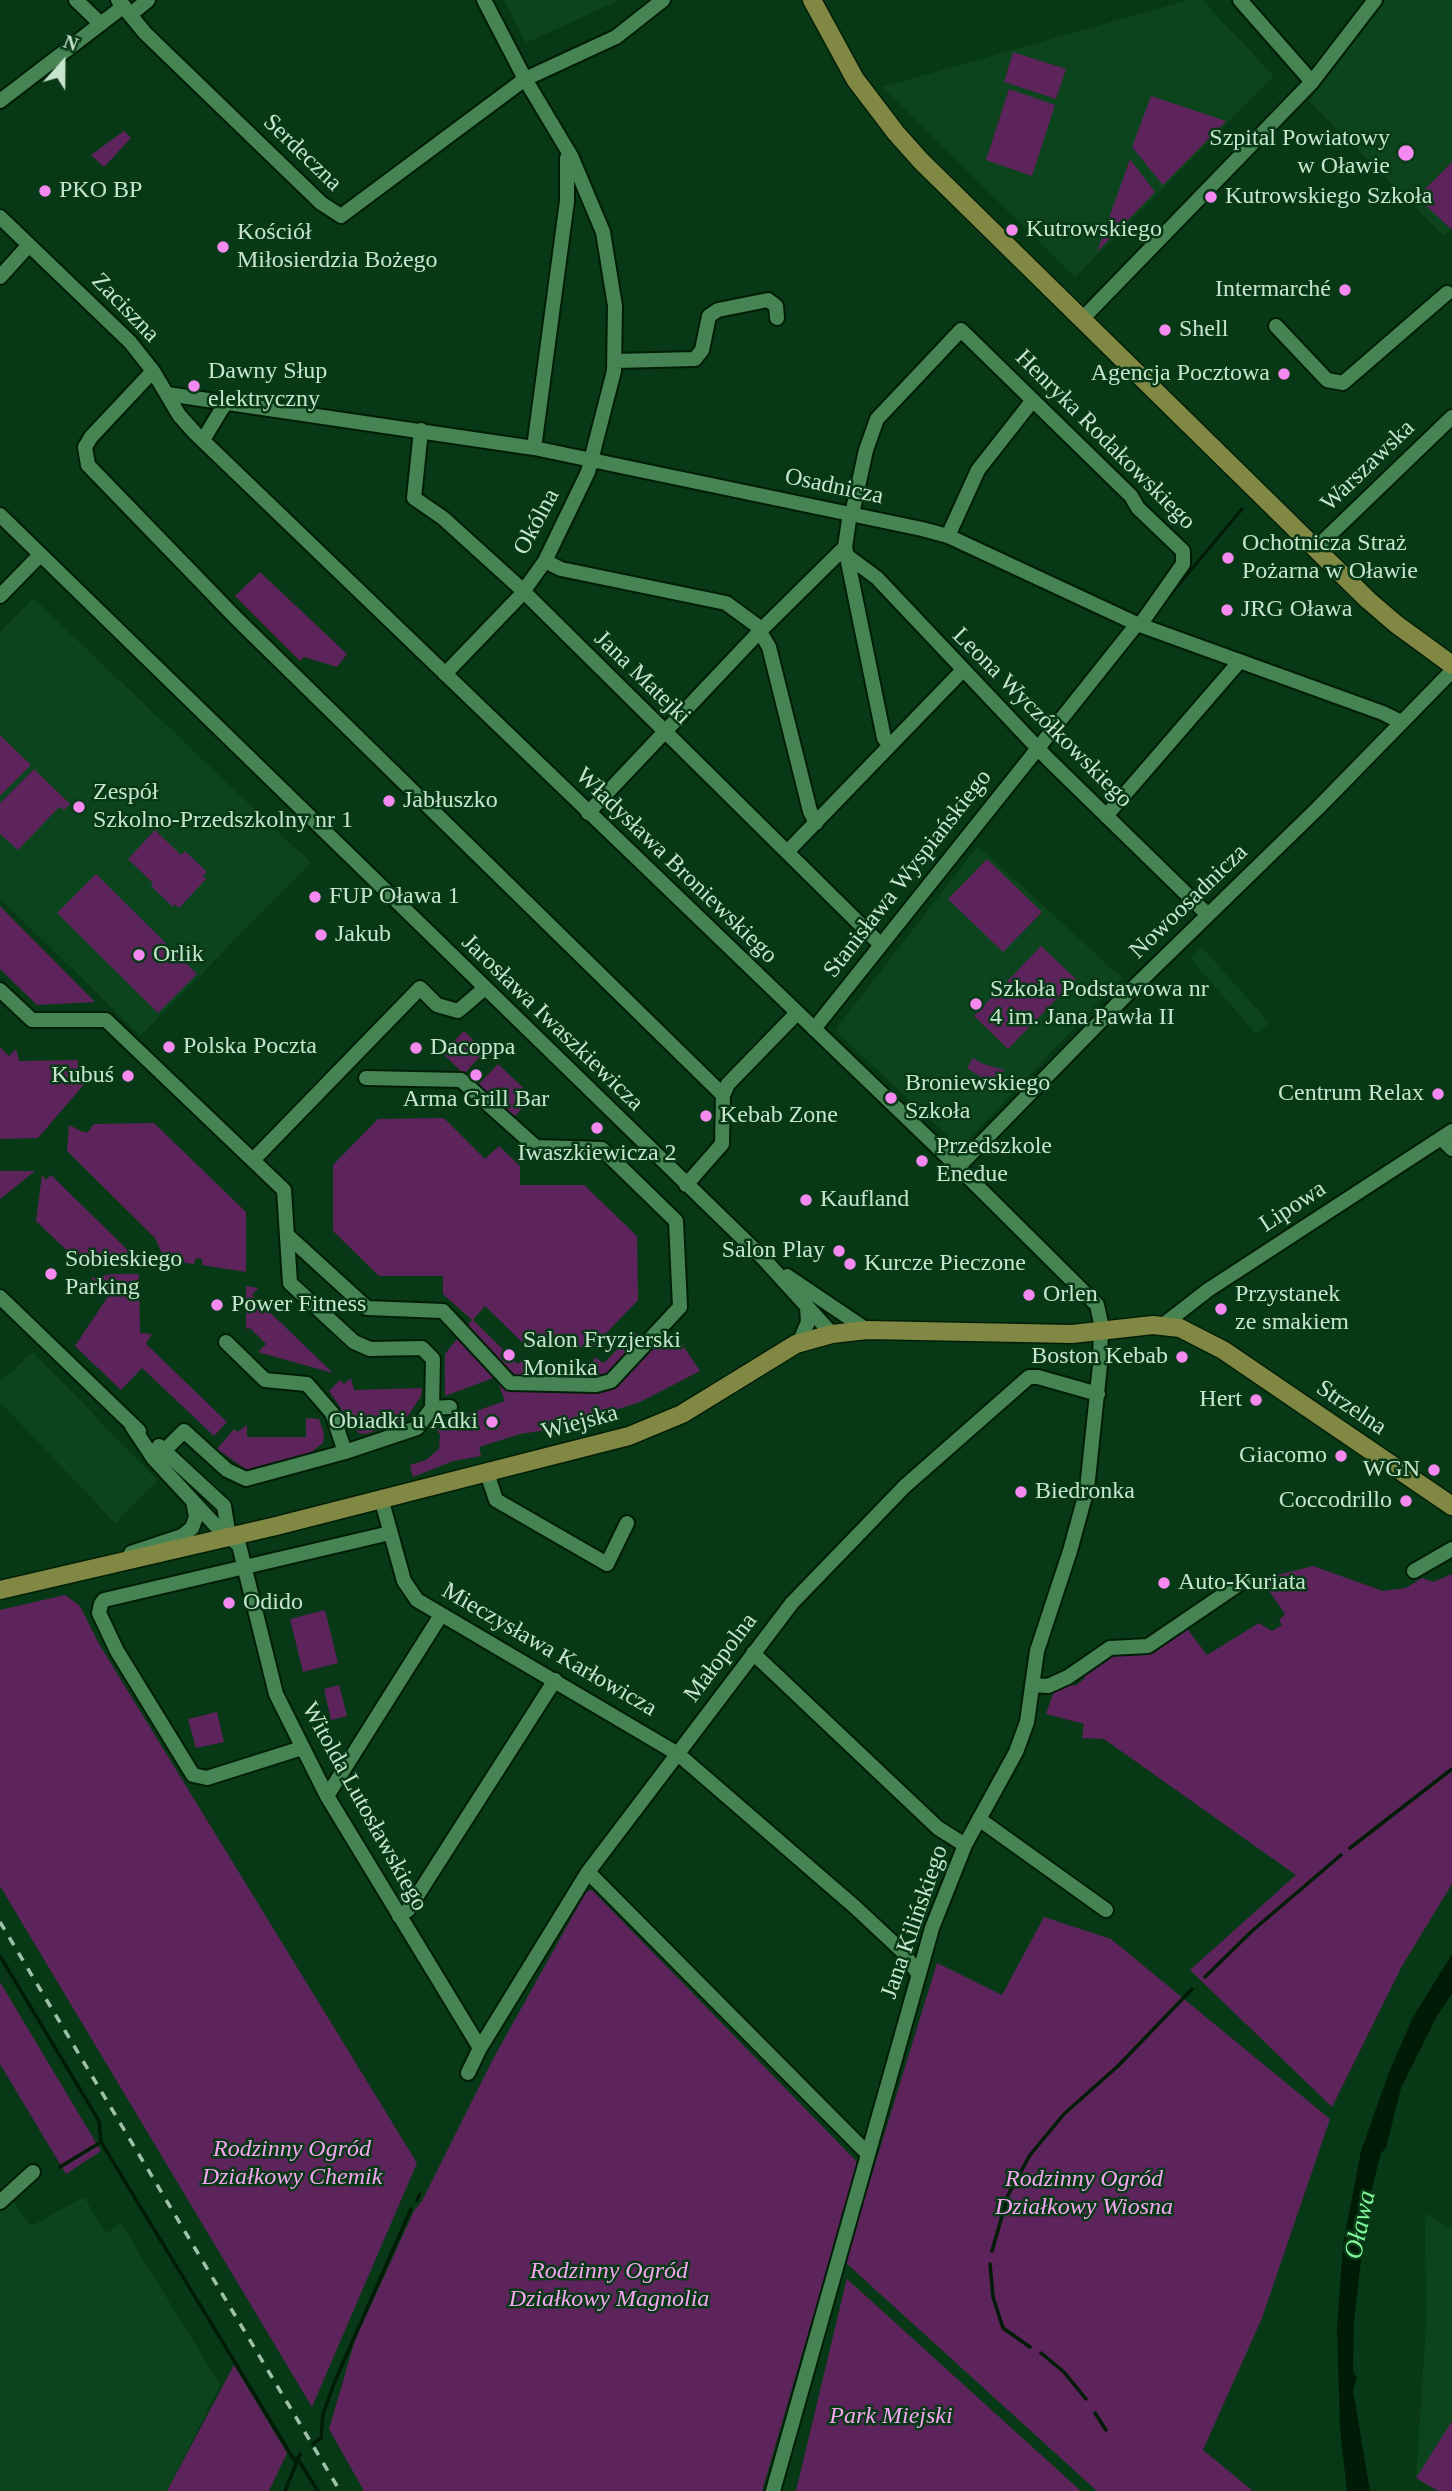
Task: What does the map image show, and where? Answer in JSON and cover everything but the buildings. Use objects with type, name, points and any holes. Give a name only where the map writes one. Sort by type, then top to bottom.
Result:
[{"type":"main road","points":[[812,0],[855,79],[895,134],[1316,548],[1396,624],[1452,665]]},
{"type":"main road","name":"Wiejska","points":[[0,1590],[261,1530],[610,1441],[670,1420],[712,1397],[766,1359],[799,1343],[834,1334],[867,1330],[1101,1332],[1163,1325]]},
{"type":"main road","name":"Strzelna","points":[[1163,1325],[1180,1328],[1223,1350],[1452,1506]]},
{"type":"street","points":[[76,0],[102,24]]},
{"type":"street","points":[[0,101],[124,7],[148,0]]},
{"type":"street","name":"Okólna","points":[[445,674],[523,592],[545,561],[591,461],[615,361],[615,306],[603,232],[567,149],[525,79],[484,0]]},
{"type":"street","points":[[525,79],[616,37],[663,0]]},
{"type":"street","points":[[1240,0],[1312,82]]},
{"type":"street","points":[[1082,319],[1312,82],[1375,0]]},
{"type":"street","name":"Serdeczna","points":[[124,7],[145,33],[321,203],[339,216],[348,214],[525,79]]},
{"type":"street","points":[[534,448],[567,201],[567,149]]},
{"type":"street","name":"Zaciszna","points":[[0,217],[130,342],[167,394]]},
{"type":"street","points":[[0,277],[29,245]]},
{"type":"street","points":[[1276,326],[1326,380],[1343,383],[1438,297],[1447,293]]},
{"type":"street","points":[[615,361],[695,359],[702,350],[709,316],[718,310],[768,300],[776,306],[777,318]]},
{"type":"street","name":"Henryka Rodakowskiego","points":[[851,513],[866,450],[877,419],[961,330],[1183,551],[1183,564],[1037,748]]},
{"type":"street","points":[[153,371],[95,431],[85,447],[88,465],[236,618],[723,1095]]},
{"type":"street","points":[[167,394],[226,402],[203,440]]},
{"type":"street","name":"Władysława Broniewskiego","points":[[167,394],[179,415],[203,440],[1092,1297],[1100,1313],[1101,1332]]},
{"type":"street","points":[[948,536],[978,470],[1033,400]]},
{"type":"street","name":"Osadnicza","points":[[226,402],[534,448],[851,513],[948,536],[1138,624],[1383,713],[1401,722]]},
{"type":"street","name":"Warszawska","points":[[1316,548],[1452,417]]},
{"type":"street","name":"Jana Matejki","points":[[421,430],[414,498],[443,518],[523,592],[788,851],[881,946]]},
{"type":"street","points":[[851,513],[845,551],[884,738],[889,745]]},
{"type":"street","name":"Jarosława Iwaszkiewicza","points":[[0,515],[763,1258],[834,1334]]},
{"type":"street","points":[[588,813],[761,630],[845,551]]},
{"type":"street","name":"Leona Wyczółkowskiego","points":[[845,551],[870,571],[1037,748],[1207,914]]},
{"type":"street","points":[[2,591],[40,555]]},
{"type":"street","points":[[545,561],[563,570],[726,603],[761,630],[769,647],[810,811],[816,823]]},
{"type":"street","points":[[852,584],[857,575],[870,571]]},
{"type":"street","points":[[1106,816],[1240,661]]},
{"type":"street","points":[[788,851],[962,671]]},
{"type":"street","name":"Nowoosadnicza","points":[[958,1167],[1207,914],[1291,835],[1452,671]]},
{"type":"street","name":"Stanisława Wyspiańskiego","points":[[814,1029],[1037,748]]},
{"type":"street","points":[[253,1160],[420,988],[437,1005],[458,1011],[485,988]]},
{"type":"street","points":[[0,990],[32,1020],[106,1020],[284,1190],[290,1283],[355,1342],[370,1349],[422,1348],[433,1359],[432,1408],[417,1429],[246,1479],[227,1470],[184,1431],[165,1450]]},
{"type":"street","points":[[686,1185],[722,1144],[723,1095],[736,1075],[797,1013]]},
{"type":"street","points":[[287,1235],[368,1308],[443,1311],[510,1382],[596,1385],[611,1381],[680,1307],[676,1221],[602,1149],[536,1147],[461,1080],[366,1078]]},
{"type":"street","points":[[1447,1135],[1452,1149]]},
{"type":"street","name":"Lipowa","points":[[1163,1325],[1205,1292],[1447,1135]]},
{"type":"street","name":"Jarosława Iwaszkiewicza","points":[[763,1258],[830,1307],[867,1330]]},
{"type":"street","points":[[0,1297],[132,1426],[165,1450],[242,1523],[261,1530]]},
{"type":"street","points":[[799,1343],[808,1322],[807,1307]]},
{"type":"street","points":[[830,1307],[837,1322],[834,1334]]},
{"type":"street","name":"Jana Kilińskiego","points":[[773,2491],[940,1905],[965,1845],[1024,1734],[1037,1651],[1087,1489],[1098,1394],[1101,1332]]},
{"type":"street","points":[[226,1342],[265,1380],[307,1384],[332,1413],[345,1452]]},
{"type":"street","name":"Małopolna","points":[[468,2073],[480,2048],[588,1872],[792,1604],[905,1486],[1028,1377],[1038,1377],[1098,1394]]},
{"type":"street","points":[[432,1408],[450,1407]]},
{"type":"street","points":[[132,1426],[154,1459],[229,1536]]},
{"type":"street","points":[[487,1473],[496,1500],[607,1564],[627,1523]]},
{"type":"street","name":"Mieczysława Karłowicza","points":[[381,1498],[407,1587],[417,1600],[678,1754],[902,1951]]},
{"type":"street","points":[[100,1566],[137,1550],[182,1536],[192,1528],[196,1517],[193,1500]]},
{"type":"street","points":[[228,1511],[229,1536]]},
{"type":"street","points":[[302,1748],[207,1777],[193,1775],[117,1651],[99,1613],[104,1600],[390,1532]]},
{"type":"street","name":"Witolda Lutosławskiego","points":[[229,1536],[239,1545],[246,1567],[276,1694],[302,1748],[327,1796],[480,2048]]},
{"type":"street","points":[[1414,1571],[1452,1549]]},
{"type":"street","points":[[1032,1685],[1048,1686],[1068,1677],[1110,1648],[1148,1646],[1245,1580]]},
{"type":"street","points":[[327,1796],[441,1615]]},
{"type":"street","points":[[753,1653],[938,1828],[965,1845]]},
{"type":"street","points":[[399,1916],[408,1910],[555,1680]]},
{"type":"street","points":[[979,1819],[1106,1910]]},
{"type":"street","points":[[588,1872],[867,2154]]},
{"type":"street","points":[[902,1951],[924,1958]]},
{"type":"street","points":[[902,1951],[919,1975]]},
{"type":"street","points":[[0,2202],[33,2172]]},
{"type":"shaded area","points":[[504,0],[620,0],[526,43]]},
{"type":"shaded area","points":[[1189,0],[1202,0],[1274,76],[1075,277],[882,87]]},
{"type":"shaded area","name":"Szpital Powiatowy w Oławie","points":[[1386,0],[1452,0],[1452,228],[1444,236],[1309,101]]},
{"type":"shaded area","name":"Zespół Szkolno-Przedszkolny nr 1","points":[[33,598],[311,863],[140,1036],[0,898],[0,632]]},
{"type":"shaded area","name":"Szkoła Podstawowa nr 4 im. Jana Pawła II","points":[[978,846],[1122,978],[960,1148],[835,1030]]},
{"type":"shaded area","points":[[1202,947],[1269,1023],[1256,1034],[1190,958]]},
{"type":"shaded area","points":[[33,1352],[158,1481],[115,1523],[0,1402],[0,1382]]},
{"type":"shaded area","points":[[84,2197],[106,2233],[121,2223],[220,2385],[167,2491],[0,2491],[0,2209],[11,2198],[31,2226]]},
{"type":"shaded area","points":[[1425,2213],[1452,2229],[1452,2491],[1438,2491],[1416,2478],[1426,2325]]},
{"type":"green space","points":[[1013,52],[1066,69],[1056,99],[1004,82]]},
{"type":"green space","points":[[1009,89],[1055,105],[1032,176],[986,160]]},
{"type":"green space","points":[[1151,96],[1226,121],[1163,185],[1132,147]]},
{"type":"green space","points":[[124,131],[131,138],[104,167],[91,155]]},
{"type":"green space","points":[[1130,159],[1155,192],[1097,252]]},
{"type":"green space","points":[[1452,162],[1452,230],[1417,197]]},
{"type":"green space","points":[[260,572],[347,654],[337,667],[304,657],[300,661],[235,596]]},
{"type":"green space","points":[[0,735],[31,765],[0,796]]},
{"type":"green space","points":[[34,769],[70,804],[64,810],[59,807],[18,850],[0,834],[0,803]]},
{"type":"green space","points":[[155,830],[181,855],[185,851],[207,872],[203,876],[206,879],[179,908],[175,904],[173,907],[151,886],[153,883],[128,859]]},
{"type":"green space","points":[[987,859],[1042,912],[1003,952],[948,899]]},
{"type":"green space","name":"Orlik","points":[[96,874],[197,974],[158,1013],[57,913]]},
{"type":"green space","points":[[0,906],[95,1002],[37,1005],[0,969]]},
{"type":"green space","points":[[1041,946],[1076,979],[1008,1049],[974,1016]]},
{"type":"green space","points":[[464,1031],[485,1051],[464,1074],[442,1053]]},
{"type":"green space","points":[[0,1047],[9,1056],[16,1049],[19,1061],[78,1060],[78,1081],[87,1081],[38,1138],[0,1139]]},
{"type":"green space","points":[[973,1058],[983,1064],[1005,1070],[988,1088],[981,1077],[967,1068]]},
{"type":"green space","points":[[498,1064],[533,1097],[512,1119],[477,1086]]},
{"type":"green space","points":[[444,1118],[485,1159],[499,1146],[520,1166],[520,1185],[584,1185],[637,1236],[638,1300],[593,1347],[528,1348],[485,1306],[473,1320],[518,1364],[525,1357],[529,1358],[529,1366],[593,1365],[594,1357],[604,1363],[633,1333],[682,1344],[700,1371],[640,1402],[560,1428],[520,1434],[479,1447],[481,1456],[453,1461],[413,1477],[410,1465],[426,1460],[439,1449],[440,1435],[436,1428],[442,1424],[445,1428],[452,1424],[450,1420],[505,1401],[496,1377],[445,1396],[445,1354],[472,1320],[443,1294],[443,1276],[379,1276],[333,1231],[333,1165],[378,1119]]},
{"type":"green space","points":[[154,1123],[246,1212],[246,1272],[202,1265],[202,1259],[196,1258],[194,1264],[165,1260],[155,1238],[67,1151],[69,1125],[88,1132],[94,1124]]},
{"type":"green space","points":[[0,1171],[35,1171],[0,1199]]},
{"type":"green space","points":[[42,1175],[46,1180],[51,1175],[135,1257],[85,1268],[36,1221]]},
{"type":"green space","points":[[111,1274],[139,1274],[140,1333],[152,1334],[146,1344],[227,1422],[214,1436],[142,1368],[121,1390],[75,1346],[109,1295],[91,1278]]},
{"type":"green space","points":[[246,1286],[258,1288],[252,1295],[333,1373],[258,1352],[266,1344],[250,1328],[246,1329]]},
{"type":"green space","points":[[351,1378],[354,1390],[422,1388],[421,1396],[407,1417],[394,1425],[365,1434],[358,1433],[329,1391],[340,1380],[344,1384]]},
{"type":"green space","points":[[306,1418],[319,1419],[324,1433],[323,1443],[309,1454],[247,1470],[217,1449],[234,1429],[237,1432],[247,1425],[247,1437],[306,1437]]},
{"type":"green space","points":[[1313,1566],[1383,1591],[1406,1588],[1422,1578],[1433,1582],[1452,1574],[1452,1884],[1402,1966],[1332,2107],[1190,1970],[1296,1875],[1104,1739],[1082,1738],[1084,1724],[1046,1714],[1054,1691],[1070,1682],[1075,1686],[1085,1678],[1081,1673],[1103,1657],[1185,1626],[1207,1655],[1259,1623],[1272,1631],[1282,1625],[1279,1620],[1285,1614],[1261,1579]]},
{"type":"green space","name":"Rodzinny Ogród Działkowy Chemik","points":[[65,1595],[80,1606],[99,1644],[417,2163],[312,2407],[0,1886],[0,1610]]},
{"type":"green space","points":[[325,1610],[338,1663],[303,1672],[290,1619]]},
{"type":"green space","points":[[339,1685],[347,1716],[331,1720],[324,1689]]},
{"type":"green space","points":[[217,1712],[224,1742],[196,1748],[188,1719]]},
{"type":"green space","name":"Rodzinny Ogród Działkowy Magnolia","points":[[592,1890],[858,2163],[762,2491],[364,2491],[329,2429],[355,2340],[414,2211],[422,2201],[493,2059],[586,1892]]},
{"type":"green space","name":"Rodzinny Ogród Działkowy Wiosna","points":[[1044,1917],[1111,1939],[1330,2119],[1262,2318],[1203,2450],[1253,2491],[1097,2491],[845,2262],[937,1963],[1002,1995]]},
{"type":"green space","points":[[0,1982],[101,2151],[66,2174],[0,2064]]},
{"type":"green space","name":"Park Miejski","points":[[847,2279],[1081,2491],[796,2491]]},
{"type":"green space","points":[[234,2365],[287,2453],[269,2491],[167,2491]]},
{"type":"green space","points":[[1452,2421],[1452,2491],[1438,2491],[1416,2478]]},
{"type":"water","name":"Oława","points":[[1452,1954],[1452,1994],[1437,2016],[1401,2088],[1367,2208],[1354,2322],[1353,2371],[1357,2378],[1353,2390],[1370,2491],[1347,2491],[1340,2429],[1337,2327],[1343,2244],[1361,2151],[1389,2072],[1413,2017]]},
{"type":"waterway","points":[[1169,596],[1242,509]]},
{"type":"waterway","points":[[1350,1848],[1452,1769]]},
{"type":"waterway","points":[[1205,1977],[1252,1931],[1341,1855]]},
{"type":"waterway","points":[[0,1956],[99,2121],[101,2142],[296,2463]]},
{"type":"waterway","points":[[992,2251],[1008,2195],[1030,2155],[1064,2114],[1118,2066],[1192,1989]]},
{"type":"waterway","points":[[60,2167],[101,2142]]},
{"type":"waterway","points":[[417,2200],[420,2194]]},
{"type":"waterway","points":[[313,2444],[321,2438],[323,2414],[335,2381],[411,2209]]},
{"type":"waterway","points":[[990,2264],[993,2297],[1003,2328],[1030,2347]]},
{"type":"waterway","points":[[1041,2353],[1064,2372],[1086,2399]]},
{"type":"waterway","points":[[1095,2413],[1106,2430]]},
{"type":"waterway","points":[[285,2491],[300,2454]]},
{"type":"waterway","points":[[297,2458],[318,2491]]},
{"type":"railway","points":[[0,1922],[340,2491]]},
{"type":"place","name":"Szpital Powiatowy w Oławie","points":[[1406,153]]},
{"type":"place","name":"PKO BP","points":[[45,191]]},
{"type":"place","name":"Kutrowskiego Szkoła","points":[[1211,197]]},
{"type":"place","name":"Kutrowskiego","points":[[1012,230]]},
{"type":"place","name":"Kościół Miłosierdzia Bożego","points":[[223,247]]},
{"type":"place","name":"Intermarché","points":[[1345,290]]},
{"type":"place","name":"Shell","points":[[1165,330]]},
{"type":"place","name":"Agencja Pocztowa","points":[[1284,374]]},
{"type":"place","name":"Dawny Słup elektryczny","points":[[194,386]]},
{"type":"place","name":"Ochotnicza Straż Pożarna w Oławie","points":[[1228,558]]},
{"type":"place","name":"JRG Oława","points":[[1227,610]]},
{"type":"place","name":"Jabłuszko","points":[[389,801]]},
{"type":"place","name":"Zespół Szkolno-Przedszkolny nr 1","points":[[79,807]]},
{"type":"place","name":"FUP Oława 1","points":[[315,897]]},
{"type":"place","name":"Jakub","points":[[321,935]]},
{"type":"place","name":"Orlik","points":[[139,955]]},
{"type":"place","name":"Szkoła Podstawowa nr 4 im. Jana Pawła II","points":[[976,1004]]},
{"type":"place","name":"Polska Poczta","points":[[169,1047]]},
{"type":"place","name":"Dacoppa","points":[[416,1048]]},
{"type":"place","name":"Arma Grill Bar","points":[[476,1075]]},
{"type":"place","name":"Kubuś","points":[[128,1076]]},
{"type":"place","name":"Centrum Relax","points":[[1438,1094]]},
{"type":"place","name":"Broniewskiego Szkoła","points":[[891,1098]]},
{"type":"place","name":"Kebab Zone","points":[[706,1116]]},
{"type":"place","name":"Iwaszkiewicza 2","points":[[597,1128]]},
{"type":"place","name":"Przedszkole Enedue","points":[[922,1161]]},
{"type":"place","name":"Kaufland","points":[[806,1200]]},
{"type":"place","name":"Salon Play","points":[[839,1251]]},
{"type":"place","name":"Kurcze Pieczone","points":[[850,1264]]},
{"type":"place","name":"Sobieskiego Parking","points":[[51,1274]]},
{"type":"place","name":"Orlen","points":[[1029,1295]]},
{"type":"place","name":"Power Fitness","points":[[217,1305]]},
{"type":"place","name":"Przystanek ze smakiem","points":[[1221,1309]]},
{"type":"place","name":"Salon Fryzjerski Monika","points":[[509,1355]]},
{"type":"place","name":"Boston Kebab","points":[[1182,1357]]},
{"type":"place","name":"Hert","points":[[1256,1400]]},
{"type":"place","name":"Obiadki u Adki","points":[[492,1422]]},
{"type":"place","name":"Giacomo","points":[[1341,1456]]},
{"type":"place","name":"WGN","points":[[1434,1470]]},
{"type":"place","name":"Biedronka","points":[[1021,1492]]},
{"type":"place","name":"Coccodrillo","points":[[1406,1501]]},
{"type":"place","name":"Auto-Kuriata","points":[[1164,1583]]},
{"type":"place","name":"Odido","points":[[229,1603]]}]
